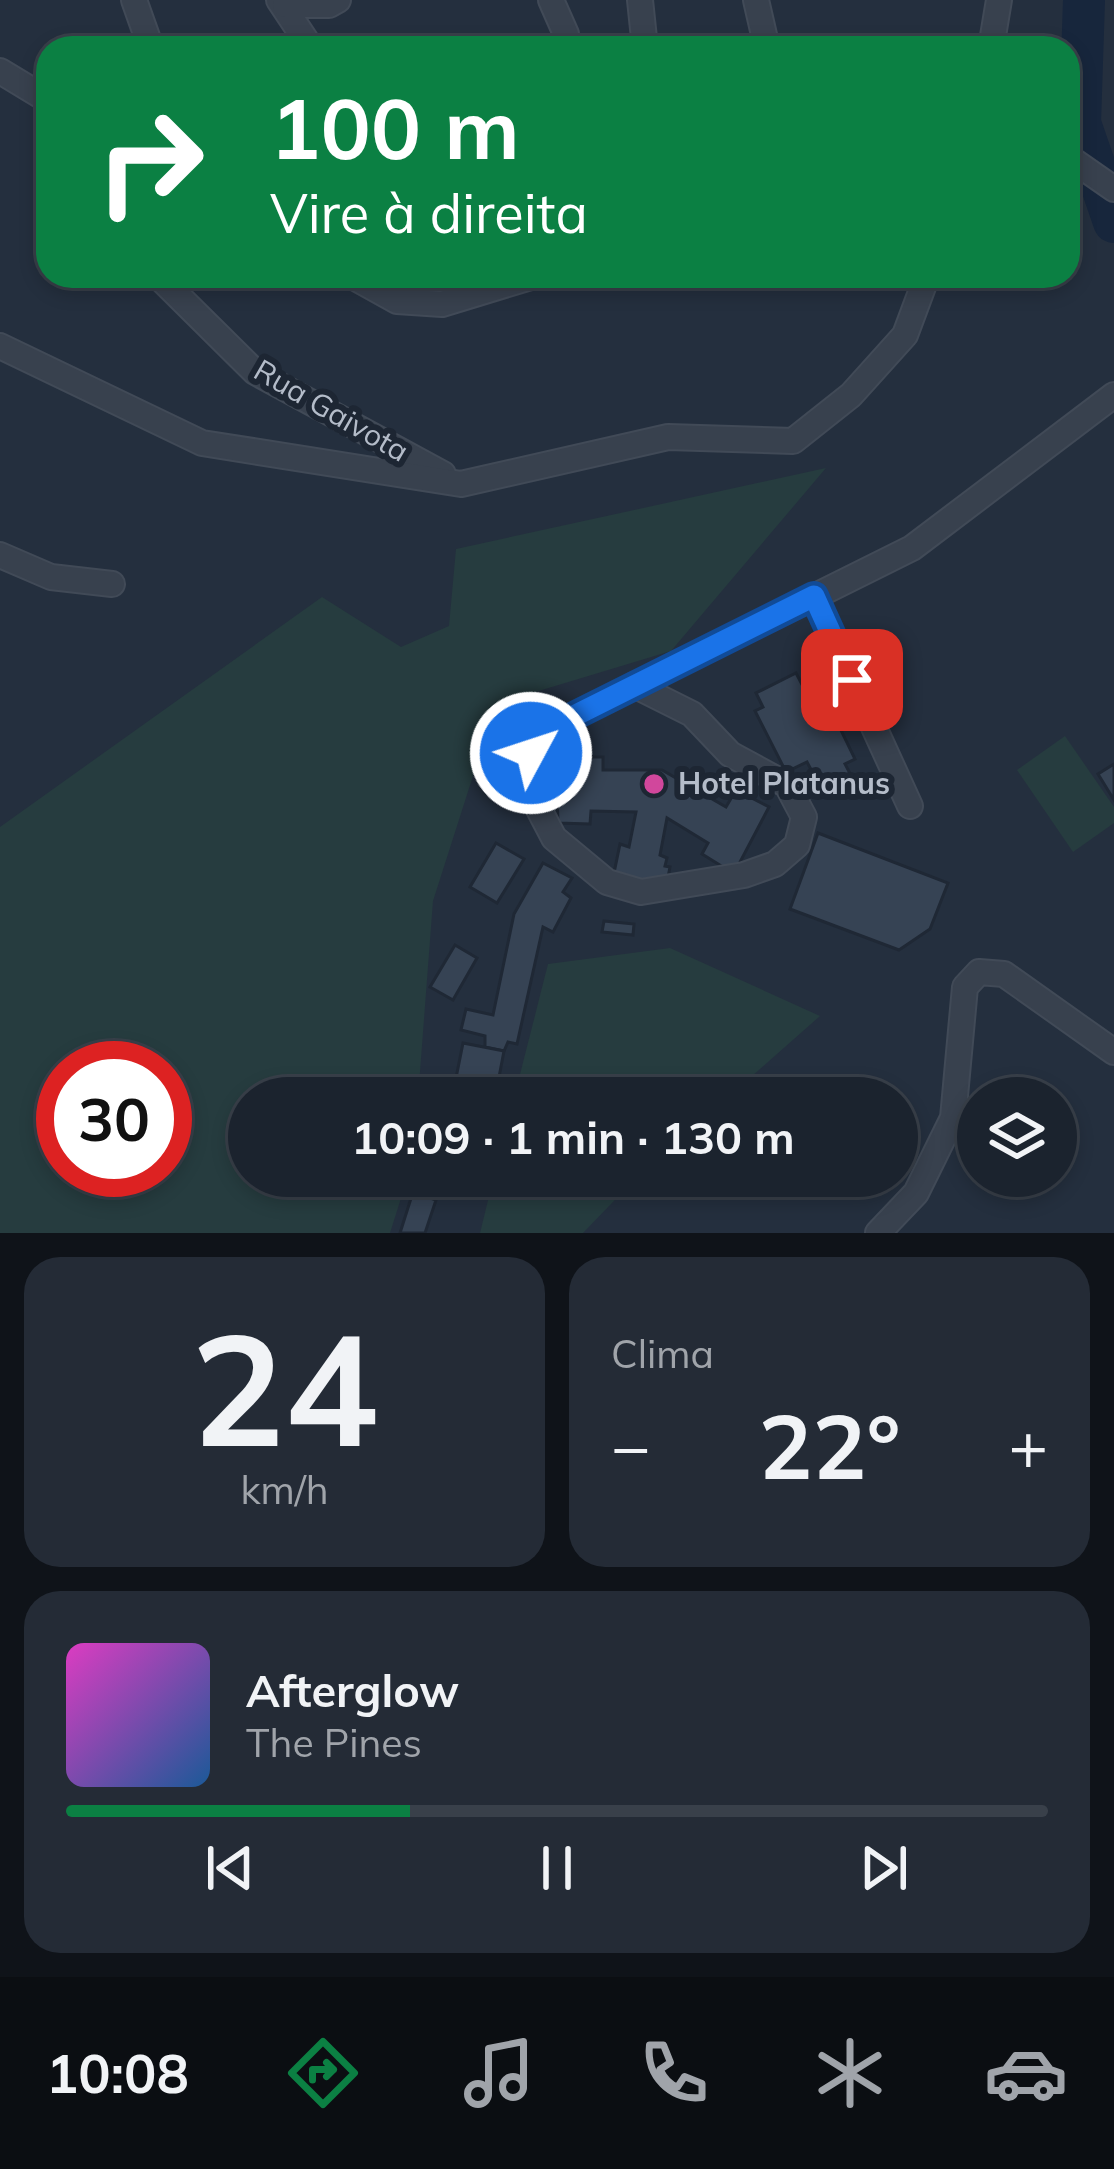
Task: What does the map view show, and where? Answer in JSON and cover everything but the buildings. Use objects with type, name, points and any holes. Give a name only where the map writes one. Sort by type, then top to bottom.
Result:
[{"type":"street","points":[[134,0],[147,36]]},
{"type":"street","points":[[282,3],[329,5],[338,0]]},
{"type":"street","points":[[551,0],[566,36]]},
{"type":"street","points":[[640,0],[644,36]]},
{"type":"street","points":[[756,0],[764,36]]},
{"type":"street","points":[[993,36],[999,0]]},
{"type":"street","points":[[282,3],[303,36]]},
{"type":"street","points":[[0,71],[36,93]]},
{"type":"street","points":[[1080,166],[1114,189]]},
{"type":"street","name":"Rua Gaivota","points":[[170,288],[255,372],[461,484]]},
{"type":"street","points":[[374,288],[397,301],[442,304],[495,288]]},
{"type":"street","points":[[0,346],[202,443],[461,484],[668,437],[793,441],[851,395],[905,335],[923,288]]},
{"type":"street","points":[[634,686],[692,714],[730,754],[787,785],[804,817],[797,844],[776,864],[743,875],[641,892],[607,882],[554,838],[532,796],[531,753],[554,726],[634,686],[814,596],[913,548],[1114,395]]},
{"type":"street","points":[[0,555],[51,577],[112,584]]},
{"type":"street","points":[[814,596],[910,806]]},
{"type":"street","points":[[878,1233],[916,1193],[953,1118],[964,987],[979,972],[1004,974],[1114,1052]]},
{"type":"green space","points":[[826,468],[671,651],[496,704],[433,901],[420,1077],[228,1077],[228,1197],[401,1197],[390,1233],[0,1233],[0,827],[322,597],[401,647],[449,626],[456,549]]},
{"type":"green space","points":[[1065,736],[1114,807],[1114,823],[1073,852],[1017,770]]},
{"type":"green space","points":[[670,948],[820,1016],[751,1077],[519,1077],[548,964]]},
{"type":"green space","points":[[489,1197],[618,1197],[583,1233],[480,1233]]},
{"type":"waterway","points":[[1084,0],[1080,123],[1114,222]]},
{"type":"place","name":"Hotel Platanus","points":[[654,784]]},
{"type":"route","points":[[531,753],[554,726],[814,596],[852,680]]}]
